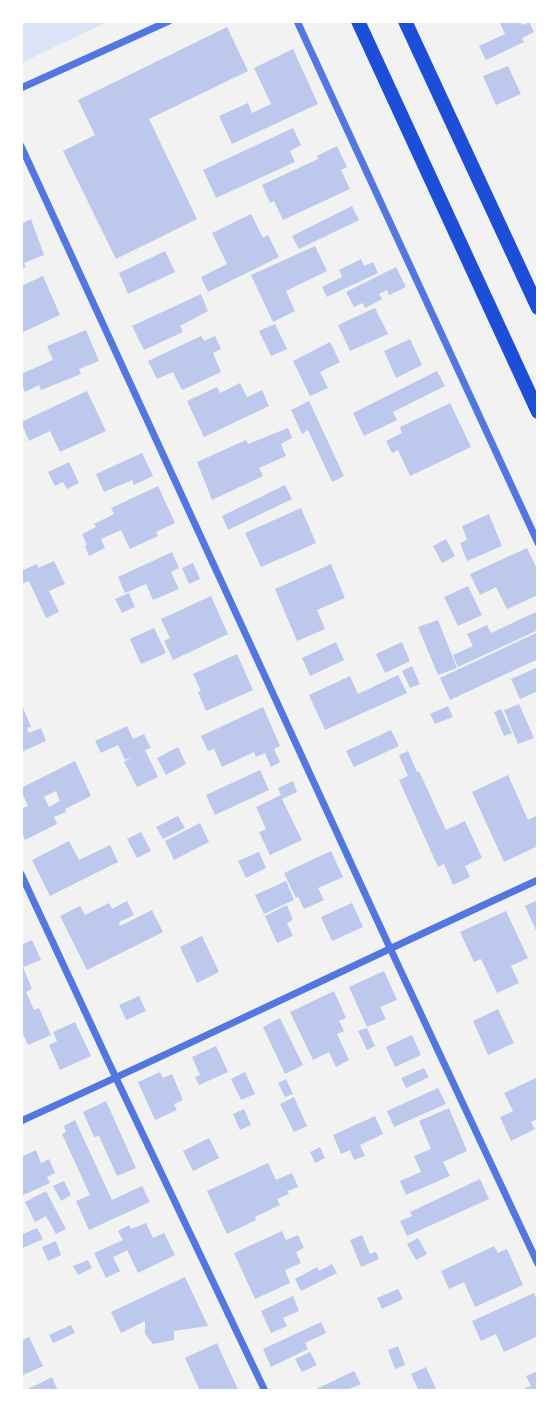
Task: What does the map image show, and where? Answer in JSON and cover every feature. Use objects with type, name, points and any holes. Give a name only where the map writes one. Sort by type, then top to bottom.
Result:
[{"type":"main road","points":[[358,21],[538,411]]},
{"type":"main road","points":[[405,21],[538,308]]},
{"type":"street","points":[[21,88],[169,21]]},
{"type":"street","points":[[297,21],[538,542]]},
{"type":"street","points":[[21,146],[538,1264]]},
{"type":"street","points":[[21,874],[265,1391]]},
{"type":"street","points":[[21,1121],[538,880]]},
{"type":"shaded area","points":[[21,21],[109,21],[21,63]]},
{"type":"building","points":[[499,21],[520,21],[522,25],[529,22],[534,32],[522,38],[524,42],[486,60],[479,46],[505,34]]},
{"type":"building","points":[[227,27],[248,71],[149,119],[197,219],[116,259],[63,151],[95,135],[78,100]]},
{"type":"building","points":[[293,49],[318,104],[232,144],[219,116],[248,103],[252,113],[271,104],[254,68]]},
{"type":"building","points":[[508,66],[521,94],[496,105],[483,76]]},
{"type":"building","points":[[293,128],[301,145],[290,151],[295,162],[216,198],[203,170]]},
{"type":"building","points":[[337,146],[347,167],[341,170],[350,189],[283,220],[274,201],[270,203],[262,185],[318,159],[317,156]]},
{"type":"building","points":[[352,206],[359,220],[299,249],[292,236]]},
{"type":"building","points":[[251,214],[263,238],[268,235],[279,257],[208,292],[201,277],[227,264],[212,233]]},
{"type":"building","points":[[31,219],[44,255],[24,263],[26,267],[21,269],[21,224]]},
{"type":"building","points":[[315,246],[327,271],[286,291],[295,311],[273,322],[251,275]]},
{"type":"building","points":[[165,251],[175,272],[128,294],[119,273]]},
{"type":"building","points":[[361,259],[364,266],[373,262],[378,273],[327,297],[322,287],[342,277],[339,270]]},
{"type":"building","points":[[396,267],[406,287],[389,295],[387,290],[379,294],[382,299],[365,308],[363,303],[354,307],[346,292]]},
{"type":"building","points":[[43,276],[60,315],[21,333],[21,286]]},
{"type":"building","points":[[201,294],[208,311],[180,326],[183,332],[144,350],[132,326]]},
{"type":"building","points":[[375,308],[388,334],[350,351],[338,325]]},
{"type":"building","points":[[275,324],[287,349],[271,356],[259,331]]},
{"type":"building","points":[[86,330],[99,361],[79,369],[81,374],[41,390],[39,385],[25,392],[21,374],[53,360],[47,346]]},
{"type":"building","points":[[201,336],[204,341],[215,336],[221,349],[213,353],[221,372],[182,390],[173,372],[157,379],[148,361]]},
{"type":"building","points":[[410,339],[422,365],[396,378],[384,351]]},
{"type":"building","points":[[330,342],[340,362],[320,372],[328,388],[310,396],[293,361]]},
{"type":"building","points":[[437,371],[445,386],[393,412],[397,420],[364,436],[353,413]]},
{"type":"building","points":[[240,383],[247,397],[262,390],[269,406],[204,437],[187,401],[217,387],[220,393]]},
{"type":"building","points":[[87,391],[106,431],[60,452],[50,431],[29,441],[21,422]]},
{"type":"building","points":[[309,401],[344,476],[332,482],[308,430],[302,434],[291,410]]},
{"type":"building","points":[[450,403],[471,447],[410,476],[398,450],[392,453],[386,441],[402,433],[400,427]]},
{"type":"building","points":[[288,428],[292,438],[281,444],[286,456],[259,468],[263,476],[212,500],[197,462],[246,440],[248,444]]},
{"type":"building","points":[[142,453],[153,476],[134,485],[132,480],[104,492],[96,474]]},
{"type":"building","points":[[69,462],[79,483],[67,489],[63,482],[55,486],[48,472]]},
{"type":"building","points":[[285,485],[292,499],[228,530],[222,516]]},
{"type":"building","points":[[158,486],[175,523],[156,532],[158,536],[130,549],[121,530],[101,539],[105,548],[89,556],[82,534],[96,527],[94,524],[114,514],[111,508]]},
{"type":"building","points":[[301,508],[316,543],[261,567],[245,533]]},
{"type":"building","points":[[489,514],[502,546],[467,561],[460,543],[467,540],[462,526]]},
{"type":"building","points":[[446,539],[455,556],[442,563],[433,546]]},
{"type":"building","points":[[527,548],[538,571],[538,595],[507,609],[496,587],[480,595],[470,574]]},
{"type":"building","points":[[172,552],[179,568],[171,572],[179,589],[153,600],[146,584],[125,593],[118,577]]},
{"type":"building","points":[[54,561],[65,584],[49,591],[59,612],[46,618],[29,581],[21,584],[21,571]]},
{"type":"building","points":[[193,563],[200,579],[189,584],[182,568]]},
{"type":"building","points":[[331,564],[345,598],[317,610],[325,629],[297,641],[275,589]]},
{"type":"building","points":[[468,586],[482,615],[458,626],[444,597]]},
{"type":"building","points":[[129,593],[135,607],[122,613],[115,599]]},
{"type":"building","points":[[211,596],[228,634],[173,660],[164,641],[170,638],[161,619]]},
{"type":"building","points":[[538,611],[538,630],[458,667],[453,655],[473,646],[467,634],[487,625],[491,633]]},
{"type":"building","points":[[438,620],[457,668],[438,675],[418,627]]},
{"type":"building","points":[[154,628],[166,653],[141,664],[130,639]]},
{"type":"building","points":[[538,632],[538,659],[450,700],[440,678]]},
{"type":"building","points":[[336,642],[344,660],[310,676],[302,658]]},
{"type":"building","points":[[402,642],[410,661],[385,673],[376,654]]},
{"type":"building","points":[[237,654],[253,690],[206,711],[193,674]]},
{"type":"building","points":[[412,666],[420,684],[410,688],[402,671]]},
{"type":"building","points":[[538,667],[538,691],[520,699],[511,679]]},
{"type":"building","points":[[398,675],[407,693],[325,730],[309,695],[350,676],[358,694]]},
{"type":"building","points":[[21,703],[31,727],[27,728],[29,733],[41,728],[46,741],[21,752]]},
{"type":"building","points":[[519,704],[534,738],[518,744],[504,710]]},
{"type":"building","points":[[448,706],[453,717],[435,724],[430,714]]},
{"type":"building","points":[[263,707],[280,746],[274,749],[280,762],[271,767],[265,753],[256,757],[254,752],[222,767],[214,749],[208,751],[201,736]]},
{"type":"building","points":[[501,709],[512,733],[504,736],[494,712]]},
{"type":"building","points":[[127,726],[133,739],[144,734],[151,748],[145,750],[158,777],[137,787],[124,762],[133,756],[125,760],[118,745],[101,753],[95,741]]},
{"type":"building","points":[[391,730],[399,746],[354,767],[346,751]]},
{"type":"building","points":[[178,747],[186,764],[166,775],[157,758]]},
{"type":"building","points":[[408,751],[446,830],[465,821],[482,858],[465,866],[470,877],[453,885],[444,864],[438,867],[399,780],[408,776],[399,755]]},
{"type":"building","points":[[75,761],[91,796],[54,817],[57,824],[25,840],[21,831],[21,809],[28,806],[21,788]],"holes":[[[56,791],[60,801],[49,807],[44,797]]]},
{"type":"building","points":[[260,770],[269,790],[215,815],[206,795]]},
{"type":"building","points":[[508,775],[528,820],[538,815],[538,846],[504,862],[472,792]]},
{"type":"building","points":[[293,781],[297,792],[282,799],[302,840],[270,855],[259,832],[266,829],[256,807],[281,795],[278,788]]},
{"type":"building","points":[[178,816],[185,828],[163,839],[156,827]]},
{"type":"building","points":[[200,823],[209,842],[174,860],[165,841]]},
{"type":"building","points":[[141,832],[151,851],[137,858],[127,839]]},
{"type":"building","points":[[69,841],[79,860],[110,845],[118,862],[50,896],[32,860]]},
{"type":"building","points":[[331,851],[343,877],[318,888],[324,900],[304,909],[284,873]]},
{"type":"building","points":[[259,852],[266,868],[246,878],[238,861]]},
{"type":"building","points":[[286,881],[294,900],[264,914],[255,895]]},
{"type":"building","points":[[538,900],[538,935],[525,906]]},
{"type":"building","points":[[127,901],[134,915],[119,922],[120,926],[152,910],[163,932],[87,970],[60,916],[80,906],[85,915],[109,903],[112,909]]},
{"type":"building","points":[[352,903],[363,927],[332,941],[321,917]]},
{"type":"building","points":[[287,905],[293,920],[287,923],[293,936],[277,943],[265,916]]},
{"type":"building","points":[[506,911],[528,958],[511,966],[519,983],[497,993],[481,959],[474,962],[460,932]]},
{"type":"building","points":[[202,936],[219,972],[197,983],[180,947]]},
{"type":"building","points":[[32,940],[41,960],[23,967],[32,989],[26,992],[34,1010],[39,1008],[51,1035],[28,1045],[21,1030],[21,945]]},
{"type":"building","points":[[384,971],[397,1000],[380,1007],[386,1019],[367,1027],[349,987]]},
{"type":"building","points":[[334,991],[346,1018],[339,1021],[344,1031],[337,1034],[349,1060],[336,1067],[329,1052],[313,1060],[290,1012]]},
{"type":"building","points":[[139,996],[146,1011],[126,1020],[119,1005]]},
{"type":"building","points":[[498,1009],[514,1043],[488,1055],[473,1021]]},
{"type":"building","points":[[280,1018],[303,1065],[285,1074],[263,1027]]},
{"type":"building","points":[[75,1022],[91,1056],[60,1070],[49,1045],[57,1041],[53,1032]]},
{"type":"building","points":[[367,1028],[375,1046],[367,1050],[358,1031]]},
{"type":"building","points":[[412,1035],[421,1055],[395,1067],[386,1047]]},
{"type":"building","points":[[216,1046],[228,1072],[199,1085],[195,1077],[200,1075],[192,1057]]},
{"type":"building","points":[[424,1068],[429,1077],[406,1088],[401,1078]]},
{"type":"building","points":[[160,1072],[163,1078],[172,1074],[183,1100],[174,1104],[177,1110],[155,1120],[138,1082]]},
{"type":"building","points":[[245,1072],[255,1094],[241,1100],[231,1079]]},
{"type":"building","points":[[538,1077],[538,1119],[531,1122],[535,1129],[511,1141],[500,1117],[513,1111],[504,1093]]},
{"type":"building","points":[[286,1079],[293,1094],[285,1097],[278,1083]]},
{"type":"building","points":[[438,1088],[446,1104],[394,1127],[387,1111]]},
{"type":"building","points":[[294,1097],[307,1126],[294,1132],[280,1104]]},
{"type":"building","points":[[106,1101],[136,1168],[117,1176],[99,1136],[94,1137],[83,1112]]},
{"type":"building","points":[[449,1108],[467,1151],[443,1162],[450,1176],[406,1195],[400,1181],[421,1172],[414,1156],[431,1149],[419,1121]]},
{"type":"building","points":[[244,1109],[251,1125],[240,1130],[233,1114]]},
{"type":"building","points":[[375,1116],[383,1134],[360,1145],[365,1156],[354,1160],[350,1150],[341,1154],[333,1135]]},
{"type":"building","points":[[75,1120],[112,1200],[142,1186],[150,1202],[89,1230],[76,1201],[90,1195],[62,1134],[66,1132],[64,1126]]},
{"type":"building","points":[[209,1138],[219,1158],[193,1171],[183,1151]]},
{"type":"building","points":[[320,1147],[325,1158],[315,1163],[310,1152]]},
{"type":"building","points":[[36,1150],[41,1163],[49,1159],[55,1173],[47,1177],[50,1183],[21,1196],[21,1157]]},
{"type":"building","points":[[268,1163],[276,1180],[292,1173],[298,1187],[277,1199],[280,1205],[227,1234],[207,1191]]},
{"type":"building","points":[[480,1179],[489,1199],[407,1236],[400,1221],[412,1216],[410,1212]]},
{"type":"building","points":[[64,1181],[71,1195],[61,1201],[53,1186]]},
{"type":"building","points":[[46,1191],[66,1229],[56,1234],[46,1216],[35,1222],[25,1202]]},
{"type":"building","points":[[146,1223],[153,1238],[164,1233],[175,1255],[138,1273],[127,1250],[113,1257],[120,1271],[106,1278],[94,1253],[123,1240],[118,1231],[129,1225],[131,1229]]},
{"type":"building","points":[[37,1228],[43,1239],[23,1248],[21,1235]]},
{"type":"building","points":[[282,1231],[286,1240],[298,1235],[304,1248],[296,1252],[301,1263],[285,1270],[290,1283],[255,1299],[234,1253]]},
{"type":"building","points":[[362,1235],[370,1254],[376,1252],[379,1259],[361,1267],[350,1240]]},
{"type":"building","points":[[418,1238],[427,1254],[416,1260],[407,1244]]},
{"type":"building","points":[[56,1241],[61,1255],[48,1261],[42,1247]]},
{"type":"building","points":[[494,1246],[498,1253],[507,1249],[523,1285],[475,1307],[464,1282],[449,1289],[441,1271]]},
{"type":"building","points":[[88,1260],[92,1268],[78,1275],[73,1266]]},
{"type":"building","points":[[332,1264],[337,1273],[301,1291],[295,1279],[317,1267],[319,1271]]},
{"type":"building","points":[[185,1277],[208,1326],[174,1331],[174,1340],[153,1344],[145,1334],[145,1321],[121,1333],[111,1312]]},
{"type":"building","points":[[398,1289],[403,1299],[382,1309],[377,1298]]},
{"type":"building","points":[[534,1293],[538,1303],[538,1336],[504,1352],[496,1334],[481,1341],[472,1321]]},
{"type":"building","points":[[293,1296],[299,1311],[283,1318],[287,1326],[271,1333],[261,1311]]},
{"type":"building","points":[[321,1322],[326,1333],[305,1343],[308,1349],[271,1367],[263,1349]]},
{"type":"building","points":[[71,1325],[75,1333],[53,1343],[49,1335]]},
{"type":"building","points":[[29,1337],[43,1366],[21,1376],[21,1341]]},
{"type":"building","points":[[217,1343],[239,1391],[200,1391],[185,1358]]},
{"type":"building","points":[[398,1346],[405,1365],[395,1369],[388,1350]]},
{"type":"building","points":[[310,1352],[317,1365],[302,1372],[295,1359]]},
{"type":"building","points":[[426,1367],[437,1391],[419,1391],[411,1374]]},
{"type":"building","points":[[354,1371],[361,1384],[345,1391],[312,1391]]},
{"type":"building","points":[[538,1371],[538,1391],[518,1391],[531,1386],[526,1376]]},
{"type":"building","points":[[52,1377],[58,1391],[24,1391]]}]
